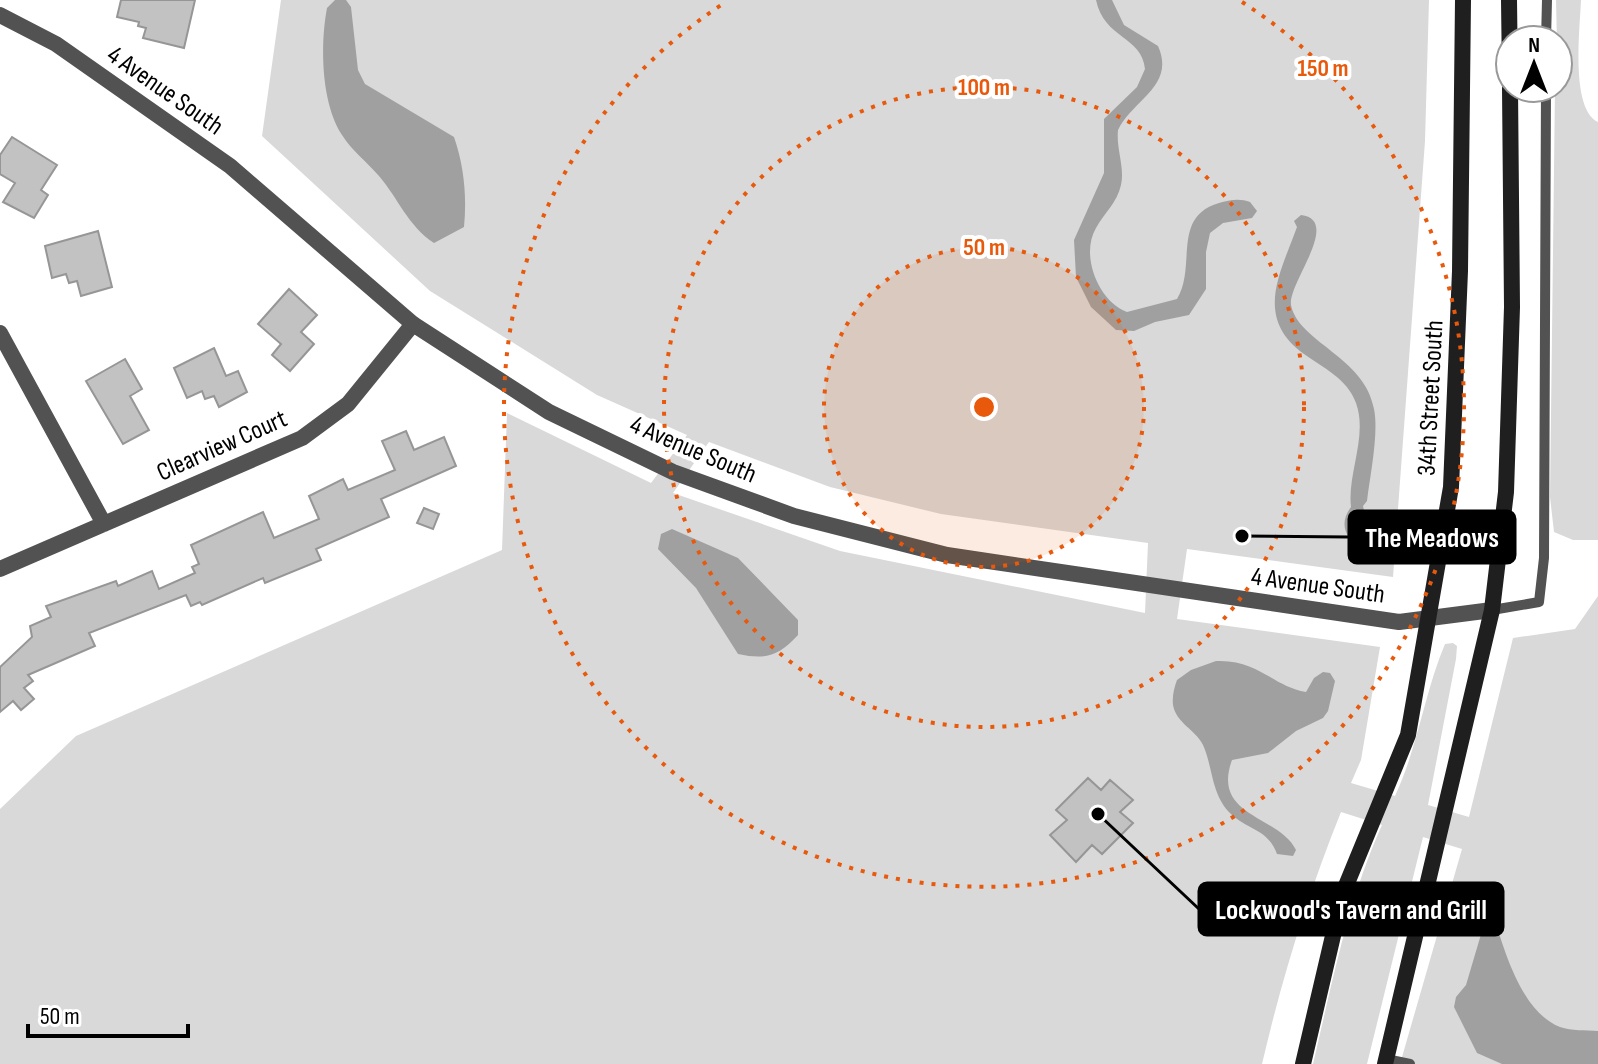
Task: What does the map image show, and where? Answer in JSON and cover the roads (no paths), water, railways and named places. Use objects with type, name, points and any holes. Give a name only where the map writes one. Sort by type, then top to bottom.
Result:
[{"type":"main road","name":"34th Street South","points":[[1303,1064],[1343,893],[1408,735],[1451,487],[1460,271],[1463,0]]},
{"type":"main road","points":[[1509,0],[1509,24]]},
{"type":"main road","points":[[1386,1062],[1492,610],[1506,492],[1512,307],[1510,104]]},
{"type":"street","name":"4 Avenue South","points":[[0,15],[56,44],[230,166],[413,324],[549,412],[673,472],[794,516],[947,555],[1399,622],[1492,610]]},
{"type":"street","name":"Clearview Court","points":[[0,569],[302,438],[348,404],[413,324]]},
{"type":"street","points":[[0,333],[104,524]]},
{"type":"lane","points":[[1546,24],[1547,0]]},
{"type":"lane","points":[[1492,610],[1539,602],[1544,558],[1546,104]]},
{"type":"lane","points":[[1386,1062],[1410,1064]]},
{"type":"place","name":"The Meadows","points":[[1242,536]]},
{"type":"place","name":"Lockwood's Tavern and Grill","points":[[1098,814]]}]
